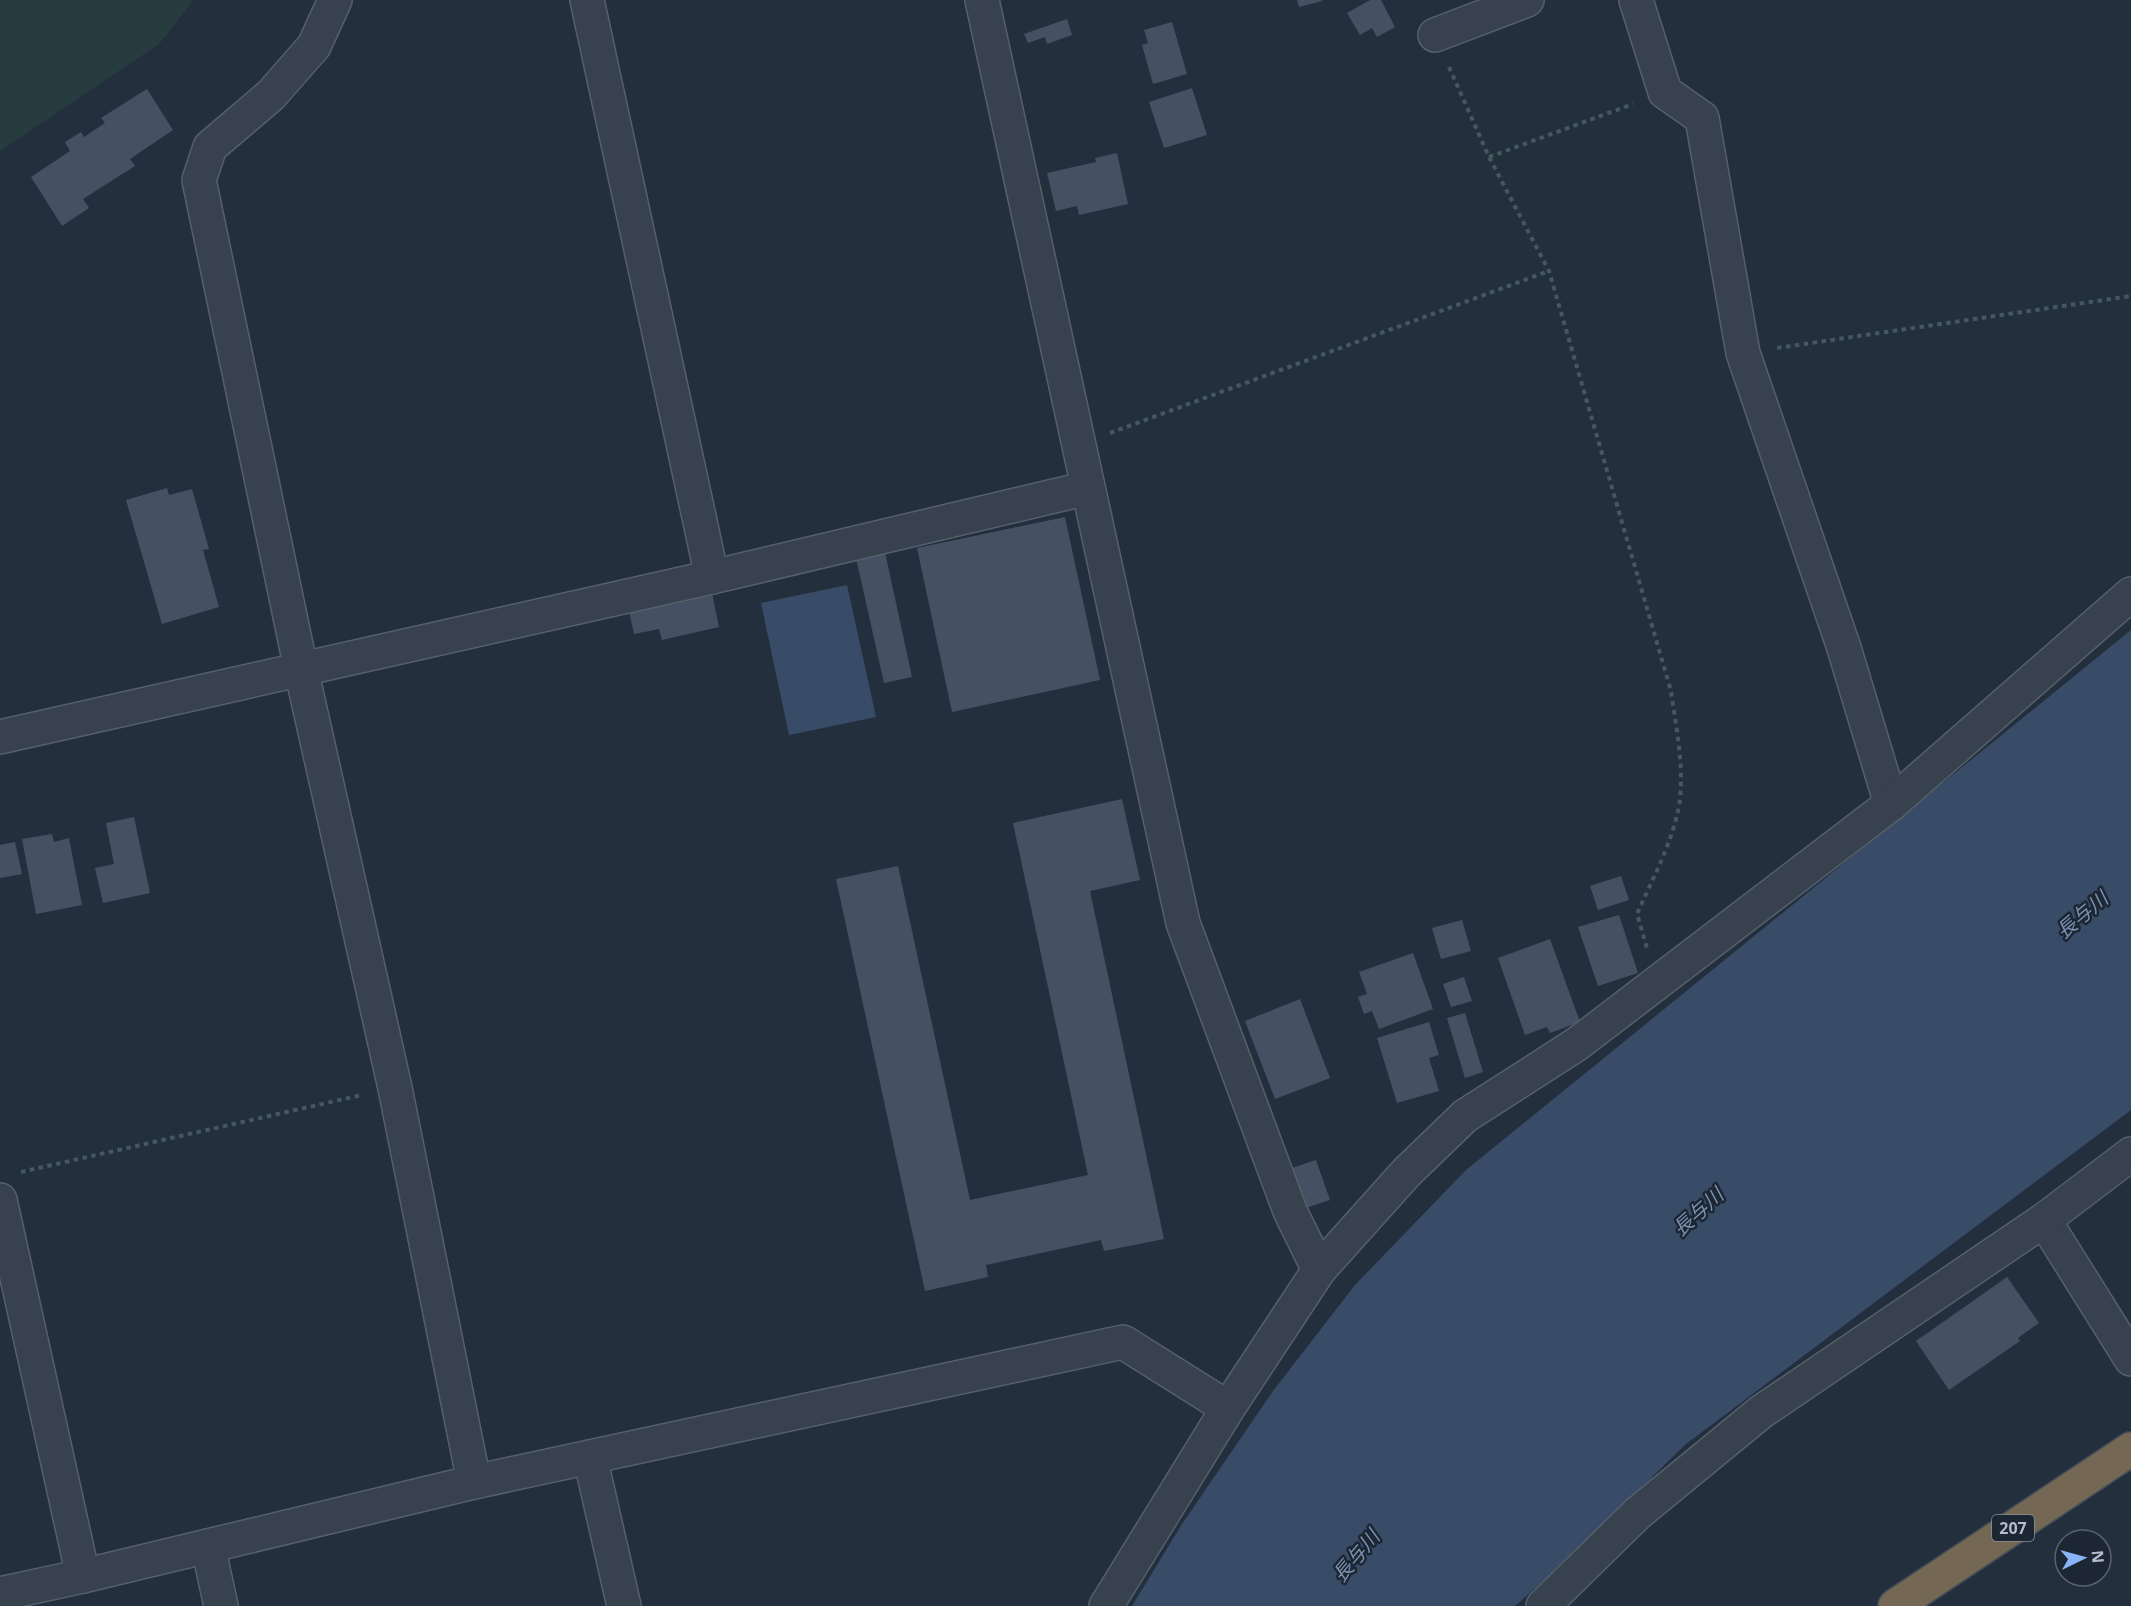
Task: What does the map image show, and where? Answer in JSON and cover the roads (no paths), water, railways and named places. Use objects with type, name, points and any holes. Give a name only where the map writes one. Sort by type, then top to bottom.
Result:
[{"type":"highway","name":"207","points":[[1895,1606],[2131,1449]]},
{"type":"street","points":[[335,0],[314,46],[271,95],[210,147],[199,180],[301,669],[395,1088],[474,1482]]},
{"type":"street","points":[[586,0],[712,577]]},
{"type":"street","points":[[982,0],[1155,800],[1184,923],[1290,1211],[1319,1270]]},
{"type":"street","points":[[1435,35],[1527,0]]},
{"type":"street","points":[[1636,0],[1665,92],[1702,118],[1743,353],[1844,648],[1891,804]]},
{"type":"street","points":[[0,737],[712,577],[1088,488]]},
{"type":"street","points":[[1106,1606],[1228,1408],[1319,1270],[1406,1173],[1465,1116],[1577,1044],[1891,804],[2131,594]]},
{"type":"street","points":[[1543,1606],[1638,1513],[1761,1412],[2044,1220],[2131,1154]]},
{"type":"street","points":[[6,1187],[83,1576]]},
{"type":"street","points":[[2044,1220],[2131,1359]]},
{"type":"street","points":[[0,1594],[474,1482],[1123,1342],[1228,1408]]},
{"type":"street","points":[[590,1457],[624,1606]]},
{"type":"street","points":[[208,1546],[221,1606]]},
{"type":"water","points":[[847,585],[876,717],[789,735],[761,603]]},
{"type":"water","name":"長与川","points":[[2131,630],[2131,1110],[1686,1444],[1564,1563],[1515,1606],[1132,1606],[1182,1524],[1273,1391],[1355,1285],[1466,1170]]}]
